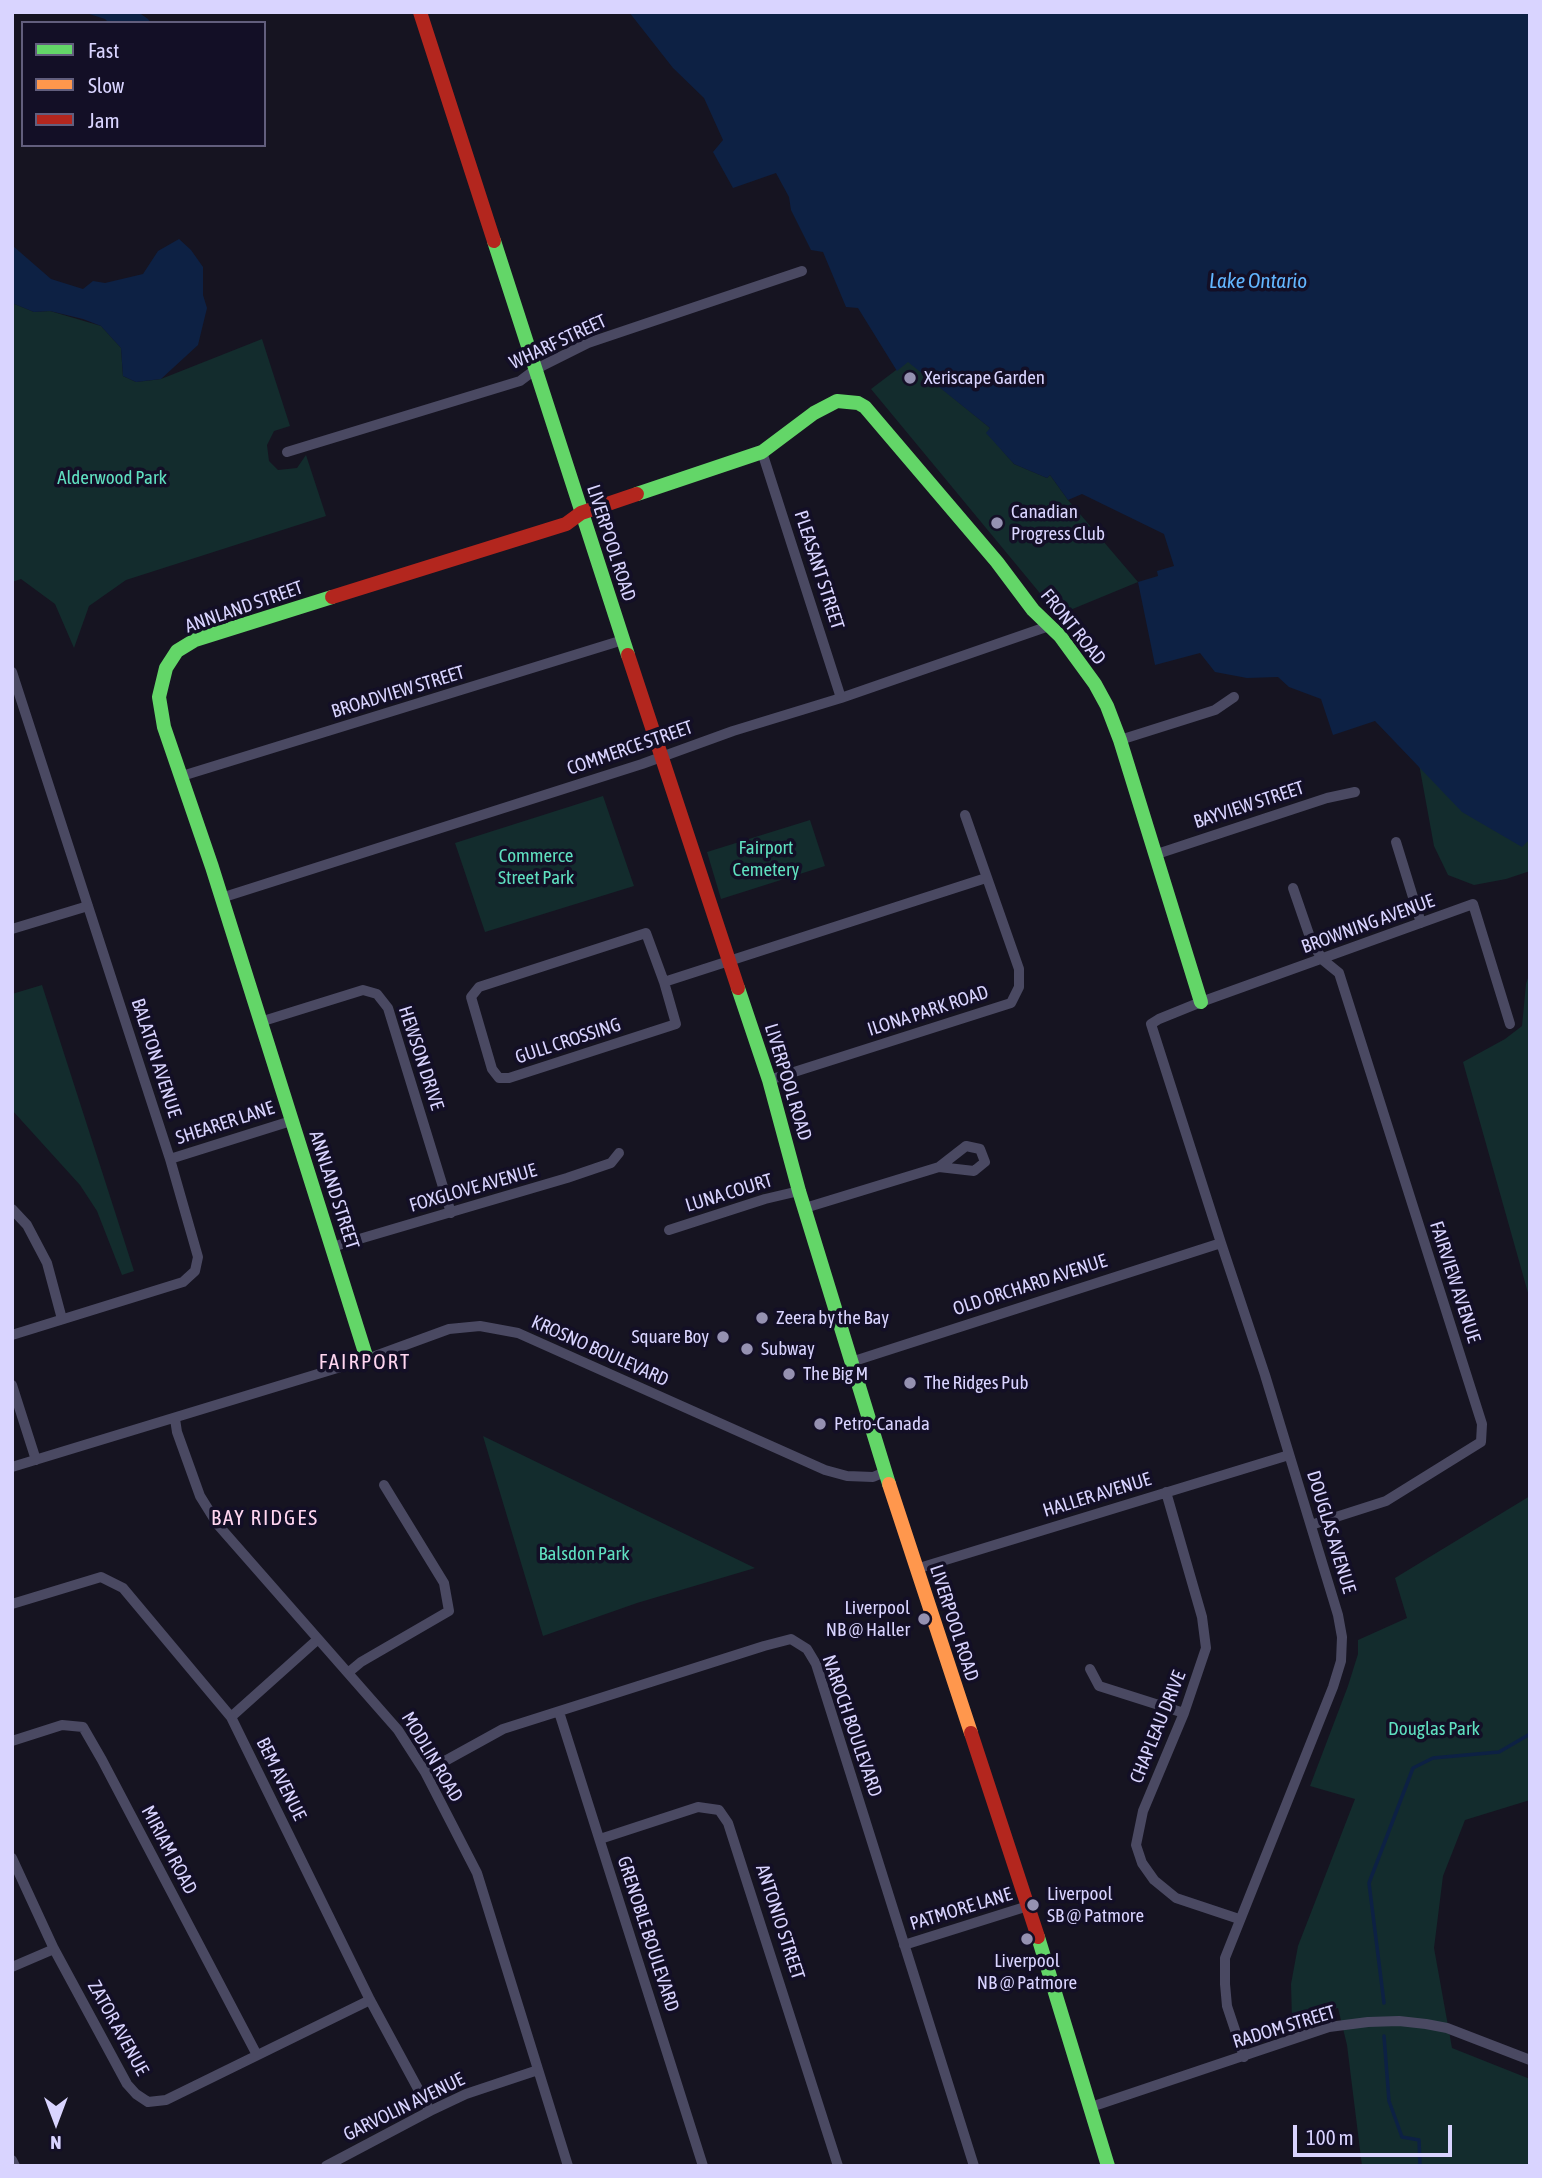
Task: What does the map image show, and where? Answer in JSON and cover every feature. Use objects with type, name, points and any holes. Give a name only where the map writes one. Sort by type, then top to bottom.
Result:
[{"type":"street","name":"LIVERPOOL ROAD","points":[[419,12],[661,758],[769,1080],[804,1208],[885,1472],[1028,1906],[1108,2166]]},
{"type":"street","name":"WHARF STREET","points":[[287,452],[520,380],[587,343],[802,271]]},
{"type":"street","name":"ANNLAND STREET","points":[[366,1359],[221,898],[164,727],[159,697],[166,668],[177,652],[195,640],[566,524],[581,513],[762,452],[814,413],[837,401],[858,403]]},
{"type":"street","name":"FRONT ROAD","points":[[858,403],[865,407],[1060,636],[1095,684],[1120,740],[1201,1002]]},
{"type":"street","name":"PLEASANT STREET","points":[[762,452],[841,698]]},
{"type":"street","name":"COMMERCE STREET","points":[[221,898],[661,758],[733,731],[841,698],[1049,626]]},
{"type":"street","name":"BROADVIEW STREET","points":[[182,776],[623,640]]},
{"type":"street","name":"BALATON AVENUE","points":[[12,672],[170,1159],[198,1257],[195,1271],[183,1282],[12,1335]]},
{"type":"street","points":[[1120,740],[1215,710],[1234,697]]},
{"type":"street","name":"BAYVIEW STREET","points":[[1154,855],[1327,798],[1355,792]]},
{"type":"street","name":"ILONA PARK ROAD","points":[[769,1080],[1011,1003],[1019,987],[1019,969],[965,815]]},
{"type":"street","points":[[1396,842],[1420,923]]},
{"type":"street","points":[[664,982],[986,878]]},
{"type":"street","points":[[1293,888],[1311,943],[1323,960]]},
{"type":"street","name":"BROWNING AVENUE","points":[[1159,1018],[1473,904],[1510,1024]]},
{"type":"street","points":[[12,929],[88,906]]},
{"type":"street","name":"GULL CROSSING","points":[[646,933],[664,982],[676,1024],[509,1078],[499,1078],[492,1069],[471,997],[479,986],[646,933]]},
{"type":"street","name":"FAIRVIEW AVENUE","points":[[1311,1524],[1386,1501],[1481,1442],[1482,1424],[1339,973],[1323,960]]},
{"type":"street","name":"HEWSON DRIVE","points":[[260,1022],[363,990],[377,994],[388,1008],[451,1213]]},
{"type":"street","name":"DOUGLAS AVENUE","points":[[1159,1018],[1152,1024],[1155,1037],[1265,1375],[1338,1615],[1342,1637],[1340,1661],[1333,1687],[1225,1958],[1227,2006],[1244,2057]]},
{"type":"street","name":"SHEARER LANE","points":[[170,1159],[291,1121]]},
{"type":"street","name":"FOXGLOVE AVENUE","points":[[332,1247],[567,1178],[611,1163],[619,1153]]},
{"type":"street","points":[[804,1208],[939,1167]]},
{"type":"street","name":"LUNA COURT","points":[[669,1230],[765,1199],[799,1191]]},
{"type":"street","points":[[12,1209],[27,1225],[47,1263],[62,1319]]},
{"type":"street","name":"OLD ORCHARD AVENUE","points":[[851,1362],[1221,1243]]},
{"type":"street","name":"KROSNO BOULEVARD","points":[[12,1467],[366,1359],[449,1329],[480,1326],[518,1333],[825,1470],[847,1476],[873,1478],[885,1472]]},
{"type":"street","points":[[12,1385],[36,1460]]},
{"type":"street","name":"MODLIN ROAD","points":[[175,1419],[200,1496],[218,1525],[398,1730],[425,1772],[477,1873],[568,2166]]},
{"type":"street","name":"HALLER AVENUE","points":[[916,1569],[1289,1455]]},
{"type":"street","points":[[349,1672],[361,1662],[449,1611],[444,1583],[384,1485]]},
{"type":"street","name":"CHAPLEAU DRIVE","points":[[1166,1492],[1202,1617],[1206,1648],[1184,1713],[1143,1811],[1136,1845],[1142,1863],[1154,1880],[1176,1898],[1239,1919]]},
{"type":"street","name":"BEM AVENUE","points":[[12,1604],[101,1577],[123,1588],[231,1717],[370,2000],[430,2111]]},
{"type":"street","name":"NAROCH BOULEVARD","points":[[425,1772],[503,1729],[764,1646],[792,1639],[807,1649],[816,1664],[974,2166]]},
{"type":"street","points":[[231,1717],[317,1640]]},
{"type":"street","points":[[1090,1670],[1100,1686],[1184,1713]]},
{"type":"street","name":"GRENOBLE BOULEVARD","points":[[559,1712],[703,2166]]},
{"type":"street","name":"MIRIAM ROAD","points":[[12,1741],[62,1725],[83,1727],[257,2055]]},
{"type":"street","name":"ANTONIO STREET","points":[[600,1839],[698,1807],[719,1810],[724,1816],[734,1835],[838,2166]]},
{"type":"street","name":"ZATOR AVENUE","points":[[12,1858],[54,1949],[127,2084],[148,2102],[166,2100],[370,2000]]},
{"type":"street","name":"PATMORE LANE","points":[[904,1945],[1028,1906]]},
{"type":"street","points":[[12,1967],[54,1949]]},
{"type":"street","name":"RADOM STREET","points":[[1091,2107],[1329,2028],[1368,2022],[1399,2021],[1447,2028],[1530,2060]]},
{"type":"street","name":"GARVOLIN AVENUE","points":[[326,2166],[466,2094],[538,2070]]},
{"type":"street","points":[[12,2161],[15,2166]]},
{"type":"green space","name":"Alderwood Park","points":[[12,303],[34,312],[50,311],[101,326],[121,348],[123,376],[136,382],[161,379],[262,339],[290,426],[274,431],[267,445],[269,461],[278,470],[297,468],[306,455],[326,516],[126,580],[89,606],[74,648],[55,604],[21,579],[12,582]]},
{"type":"green space","points":[[908,361],[990,428],[987,433],[1014,464],[1047,478],[1050,475],[1138,582],[1058,615],[871,389]]},
{"type":"green space","points":[[1419,764],[1530,778],[1530,871],[1474,885],[1448,875],[1434,846]]},
{"type":"green space","name":"Commerce Street Park","points":[[603,796],[634,886],[485,932],[455,843]]},
{"type":"green space","name":"Fairport Cemetery","points":[[810,820],[825,866],[721,899],[707,852]]},
{"type":"green space","points":[[1530,972],[1530,1300],[1463,1062],[1505,1039],[1522,1026],[1526,984]]},
{"type":"green space","points":[[42,985],[134,1271],[122,1275],[97,1211],[80,1185],[12,1110],[12,994]]},
{"type":"green space","name":"Balsdon Park","points":[[483,1436],[755,1568],[637,1603],[543,1636]]},
{"type":"green space","name":"Douglas Park","points":[[1530,1496],[1530,1800],[1465,1820],[1443,1876],[1434,1948],[1452,2048],[1530,2079],[1530,2166],[1362,2166],[1347,2045],[1338,2008],[1292,2019],[1291,1984],[1298,1946],[1355,1799],[1310,1786],[1348,1686],[1358,1654],[1358,1640],[1407,1618],[1395,1578]]},
{"type":"water","points":[[83,12],[138,12],[150,21],[107,21]]},
{"type":"water","name":"Lake Ontario","points":[[629,12],[1530,12],[1530,839],[1522,847],[1462,812],[1375,721],[1333,735],[1321,699],[1289,687],[1278,677],[1247,678],[1215,672],[1200,653],[1155,665],[1138,582],[1158,576],[1157,571],[1174,566],[1164,534],[1082,494],[1068,500],[1050,475],[1047,478],[1014,464],[986,433],[990,428],[908,362],[897,371],[858,308],[846,307],[823,252],[811,250],[776,173],[733,188],[713,152],[723,140],[704,98],[673,68]]},
{"type":"water","points":[[179,239],[203,267],[203,295],[207,308],[198,345],[161,379],[136,382],[123,376],[121,348],[101,326],[50,311],[34,312],[12,303],[13,246],[51,279],[83,289],[93,281],[105,283],[143,274],[158,251]]},
{"type":"waterway","points":[[1384,2003],[1369,1883],[1413,1768],[1433,1758],[1499,1752],[1530,1734]]},
{"type":"waterway","points":[[1384,2036],[1389,2101],[1402,2137],[1419,2140],[1420,2166]]},
{"type":"traffic: fast","points":[[494,241],[628,655]]},
{"type":"traffic: fast","points":[[637,494],[762,452],[814,413],[837,401],[858,403],[865,407],[997,562],[1033,610],[1060,636],[1095,684],[1120,740],[1201,1002]]},
{"type":"traffic: fast","points":[[332,597],[195,640],[177,651],[166,668],[159,697],[164,727],[212,867],[367,1359]]},
{"type":"traffic: fast","points":[[738,988],[769,1080],[799,1191],[889,1484]]},
{"type":"traffic: fast","points":[[1038,1937],[1108,2166]]},
{"type":"traffic: slow","points":[[889,1484],[971,1733]]},
{"type":"traffic: jam","points":[[420,12],[494,241]]},
{"type":"traffic: jam","points":[[332,597],[566,524],[581,513],[637,494]]},
{"type":"traffic: jam","points":[[628,655],[738,988]]},
{"type":"traffic: jam","points":[[971,1733],[1038,1937]]},
{"type":"place","name":"Xeriscape Garden","points":[[910,378]]},
{"type":"place","name":"Canadian Progress Club","points":[[997,523]]},
{"type":"place","name":"Zeera by the Bay","points":[[762,1318]]},
{"type":"place","name":"Square Boy","points":[[723,1337]]},
{"type":"place","name":"Subway","points":[[747,1349]]},
{"type":"place","name":"The Big M","points":[[789,1374]]},
{"type":"place","name":"The Ridges Pub","points":[[910,1383]]},
{"type":"place","name":"Petro-Canada","points":[[820,1424]]},
{"type":"place","name":"Liverpool NB @ Haller","points":[[924,1619]]},
{"type":"place","name":"Liverpool SB @ Patmore","points":[[1033,1905]]},
{"type":"place","name":"Liverpool NB @ Patmore","points":[[1027,1939]]},
{"type":"district","name":"FAIRPORT","points":[[365,1362]]},
{"type":"district","name":"BAY RIDGES","points":[[265,1518]]}]
